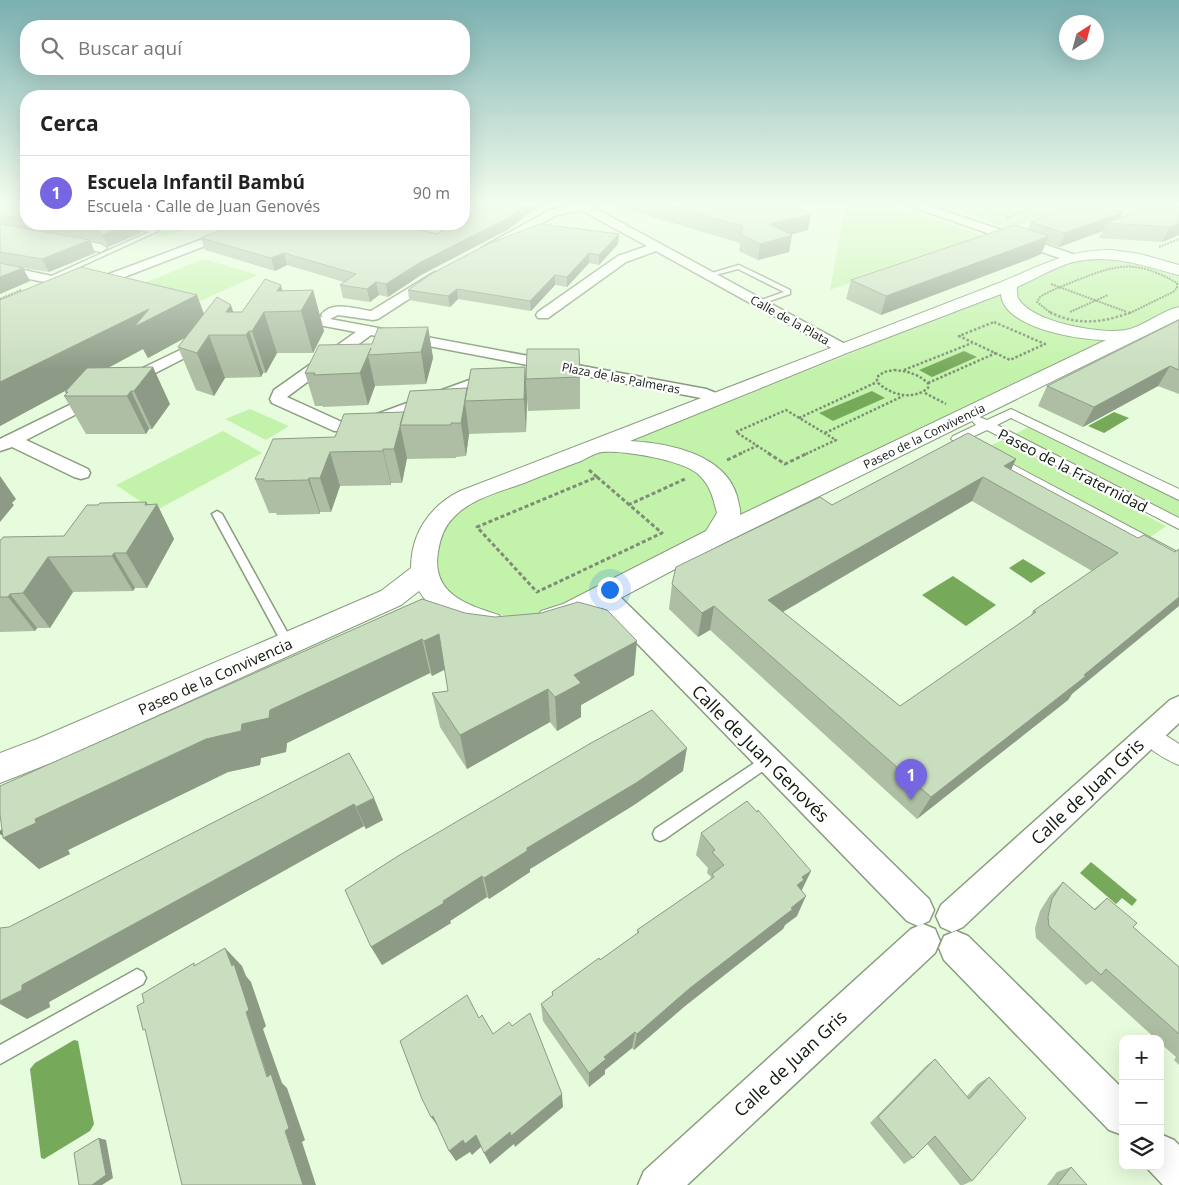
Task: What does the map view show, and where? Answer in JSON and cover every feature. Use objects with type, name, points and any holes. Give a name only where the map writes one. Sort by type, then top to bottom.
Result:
[{"type":"street","points":[[33,291],[54,280],[111,260]]},
{"type":"street","points":[[72,294],[157,260]]},
{"type":"street","points":[[543,315],[619,260]]},
{"type":"street","name":"Calle de la Plata","points":[[681,260],[842,348]]},
{"type":"street","points":[[506,624],[478,621],[453,609],[433,592],[424,572],[425,544],[436,521],[454,504],[478,492],[601,445],[842,348],[1019,281],[1067,260]]},
{"type":"street","points":[[1156,260],[1175,262]]},
{"type":"street","points":[[0,269],[115,294]]},
{"type":"street","points":[[319,321],[336,310],[374,316],[412,289],[443,272]]},
{"type":"street","name":"Paseo de la Convivencia","points":[[1019,281],[1009,297],[1019,310],[1043,323],[1078,334],[1132,335]]},
{"type":"street","name":"Paseo de la Convivencia","points":[[532,623],[572,611],[715,537],[1179,312]]},
{"type":"street","name":"Plaza de las Palmeras","points":[[282,314],[706,394],[715,399]]},
{"type":"street","points":[[366,331],[280,393],[278,399],[340,427],[360,426],[514,369],[526,360]]},
{"type":"street","points":[[6,443],[220,334]]},
{"type":"street","points":[[1179,495],[1011,413],[958,439],[1179,560]]},
{"type":"street","name":"Paseo de la Fraternidad","points":[[967,415],[1179,524]]},
{"type":"street","points":[[6,443],[81,473]]},
{"type":"street","points":[[601,445],[639,448],[676,455],[707,469],[723,489],[729,513],[715,537]]},
{"type":"street","name":"Paseo de la Convivencia","points":[[0,768],[391,598],[410,586],[424,572]]},
{"type":"street","name":"Calle de Juan Genovés","points":[[604,595],[1119,1112]]},
{"type":"street","name":"Paseo de la Convivencia","points":[[39,782],[299,662],[405,617],[431,611],[453,609]]},
{"type":"street","name":"Calle de Juan Gris","points":[[658,1185],[1179,707]]},
{"type":"street","points":[[1149,735],[1179,756]]},
{"type":"street","points":[[1164,1158],[1179,1173]]},
{"type":"lane","points":[[54,280],[95,260]]},
{"type":"lane","points":[[708,275],[739,267],[788,291],[787,294],[758,303]]},
{"type":"lane","points":[[217,514],[288,644]]},
{"type":"lane","points":[[660,834],[768,760]]},
{"type":"lane","points":[[0,1055],[137,978]]},
{"type":"path","points":[[1127,266],[1156,272],[1177,283],[1177,288],[1173,292],[1128,313],[1104,322],[1091,323],[1058,317],[1044,310],[1037,302],[1040,297],[1106,269],[1127,266]]},
{"type":"path","points":[[1019,281],[1060,288],[1156,323]]},
{"type":"path","points":[[994,322],[1045,344],[1010,360],[973,342],[959,336],[994,322]]},
{"type":"path","points":[[877,382],[877,377],[884,372],[903,371],[973,342]]},
{"type":"path","points":[[928,383],[996,353]]},
{"type":"path","points":[[903,371],[919,376],[928,383]]},
{"type":"path","points":[[877,382],[887,390],[904,395],[916,395],[925,392],[928,388],[928,383]]},
{"type":"path","points":[[799,418],[877,382]]},
{"type":"path","points":[[825,433],[904,395]]},
{"type":"path","points":[[786,410],[799,418],[836,440],[785,464],[736,432],[786,410]]},
{"type":"path","points":[[573,455],[662,533],[537,592],[477,527],[598,477]]},
{"type":"path","points":[[0,834],[12,820]]},
{"type":"shaded area","points":[[201,260],[208,260],[258,275],[189,306],[134,287]]},
{"type":"shaded area","points":[[835,260],[915,260],[830,290]]},
{"type":"shaded area","points":[[1079,260],[1121,260],[1179,273],[1179,305],[567,604],[549,611],[526,616],[500,615],[487,613],[463,604],[452,597],[440,585],[432,569],[445,524],[463,508],[485,497],[842,357]]},
{"type":"shaded area","points":[[964,351],[977,357],[932,377],[919,370]]},
{"type":"shaded area","points":[[872,391],[885,398],[833,421],[819,413]]},
{"type":"shaded area","points":[[250,409],[289,426],[266,440],[225,419]]},
{"type":"shaded area","points":[[1114,412],[1129,418],[1104,433],[1088,426]]},
{"type":"shaded area","points":[[1031,426],[1179,500],[1179,518],[1015,434]]},
{"type":"shaded area","points":[[223,431],[262,453],[155,511],[116,485]]},
{"type":"shaded area","points":[[1002,440],[1166,526],[1149,538],[984,449]]},
{"type":"shaded area","points":[[1023,559],[1046,573],[1031,583],[1009,568]]},
{"type":"shaded area","points":[[953,576],[996,605],[966,626],[922,595]]},
{"type":"shaded area","points":[[1091,862],[1137,900],[1132,906],[1122,898],[1116,904],[1080,873]]},
{"type":"shaded area","points":[[74,1040],[78,1041],[94,1124],[90,1131],[44,1159],[41,1158],[30,1069],[35,1063]]},
{"type":"building","points":[[309,260],[424,260],[386,284],[376,282],[367,289],[340,285],[356,274]]},
{"type":"building","points":[[457,260],[582,260],[567,277],[555,275],[530,301],[457,289],[448,296],[408,290],[431,274]]},
{"type":"building","points":[[909,260],[983,260],[886,296],[851,280]]},
{"type":"building","points":[[0,263],[23,268],[0,277]]},
{"type":"building","points":[[81,267],[197,295],[134,327],[149,309],[0,382],[0,300]]},
{"type":"building","points":[[265,279],[281,285],[277,291],[313,290],[301,311],[264,312],[252,331],[249,331],[246,335],[209,335],[197,353],[178,347],[217,297],[231,305],[226,312],[242,312]]},
{"type":"building","points":[[1179,320],[1179,370],[1170,366],[1094,407],[1047,386]]},
{"type":"building","points":[[428,327],[421,352],[368,355],[371,348],[360,373],[314,375],[315,373],[305,373],[319,345],[372,344],[378,328]]},
{"type":"building","points":[[527,349],[579,349],[580,377],[526,379]]},
{"type":"building","points":[[153,367],[134,391],[131,391],[127,396],[64,396],[68,392],[65,392],[87,368]]},
{"type":"building","points":[[525,367],[524,399],[465,401],[471,369]]},
{"type":"building","points":[[467,388],[461,423],[451,423],[451,425],[400,425],[410,391]]},
{"type":"building","points":[[404,412],[394,449],[330,452],[320,478],[264,481],[264,479],[255,479],[273,439],[335,437],[344,414]]},
{"type":"building","points":[[968,433],[1016,459],[1004,466],[1138,538],[1144,535],[1175,552],[1179,549],[1179,597],[1084,675],[1086,676],[931,797],[714,606],[702,613],[672,584],[676,567],[820,497],[832,505]],"holes":[[[983,477],[1118,553],[900,706],[768,600]]]},
{"type":"building","points":[[146,502],[145,505],[157,504],[126,553],[114,553],[112,556],[48,557],[23,593],[0,597],[0,540],[3,537],[64,536],[87,505]]},
{"type":"building","points":[[422,599],[465,613],[495,617],[541,613],[578,602],[607,610],[637,641],[574,675],[581,683],[555,697],[548,689],[460,735],[432,693],[448,691],[439,634],[424,641],[422,639],[270,710],[269,718],[242,724],[241,731],[206,739],[35,819],[36,823],[3,838],[0,814],[0,786]]},
{"type":"building","points":[[652,710],[687,748],[636,783],[527,848],[527,851],[484,878],[482,876],[443,901],[444,903],[371,947],[345,890],[398,856],[591,743]]},
{"type":"building","points":[[349,753],[374,798],[356,807],[354,804],[22,985],[22,990],[0,1001],[0,928],[9,927]]},
{"type":"building","points":[[747,801],[757,812],[758,810],[811,871],[802,877],[804,880],[797,885],[806,896],[791,908],[793,909],[690,988],[637,1034],[635,1032],[604,1057],[606,1059],[589,1073],[541,1004],[553,995],[552,992],[599,958],[600,960],[639,932],[637,930],[714,877],[712,874],[724,865],[712,852],[715,850],[701,833]]},
{"type":"building","points":[[1063,882],[1095,910],[1107,898],[1137,923],[1133,927],[1179,967],[1179,1034],[1106,969],[1101,975],[1049,926],[1048,917],[1052,899]]},
{"type":"building","points":[[225,948],[232,966],[234,964],[249,1010],[246,1012],[267,1077],[271,1074],[289,1128],[285,1131],[303,1185],[182,1185],[145,1029],[143,1030],[137,1006],[144,1002],[142,994],[194,963],[194,966]]},
{"type":"building","points":[[467,995],[479,1018],[482,1015],[493,1034],[509,1022],[512,1026],[530,1013],[562,1094],[511,1136],[510,1132],[484,1153],[476,1135],[465,1144],[463,1140],[449,1151],[433,1116],[431,1117],[422,1099],[400,1041]]},
{"type":"building","points":[[935,1059],[969,1099],[989,1077],[1026,1118],[972,1181],[935,1136],[913,1158],[878,1117]]},
{"type":"building","points":[[99,1138],[106,1175],[92,1185],[79,1185],[74,1153]]},
{"type":"building","points":[[1071,1167],[1087,1185],[1057,1185]]},
{"type":"place","name":"Escuela Infantil Bambú","points":[[911,800]]}]
